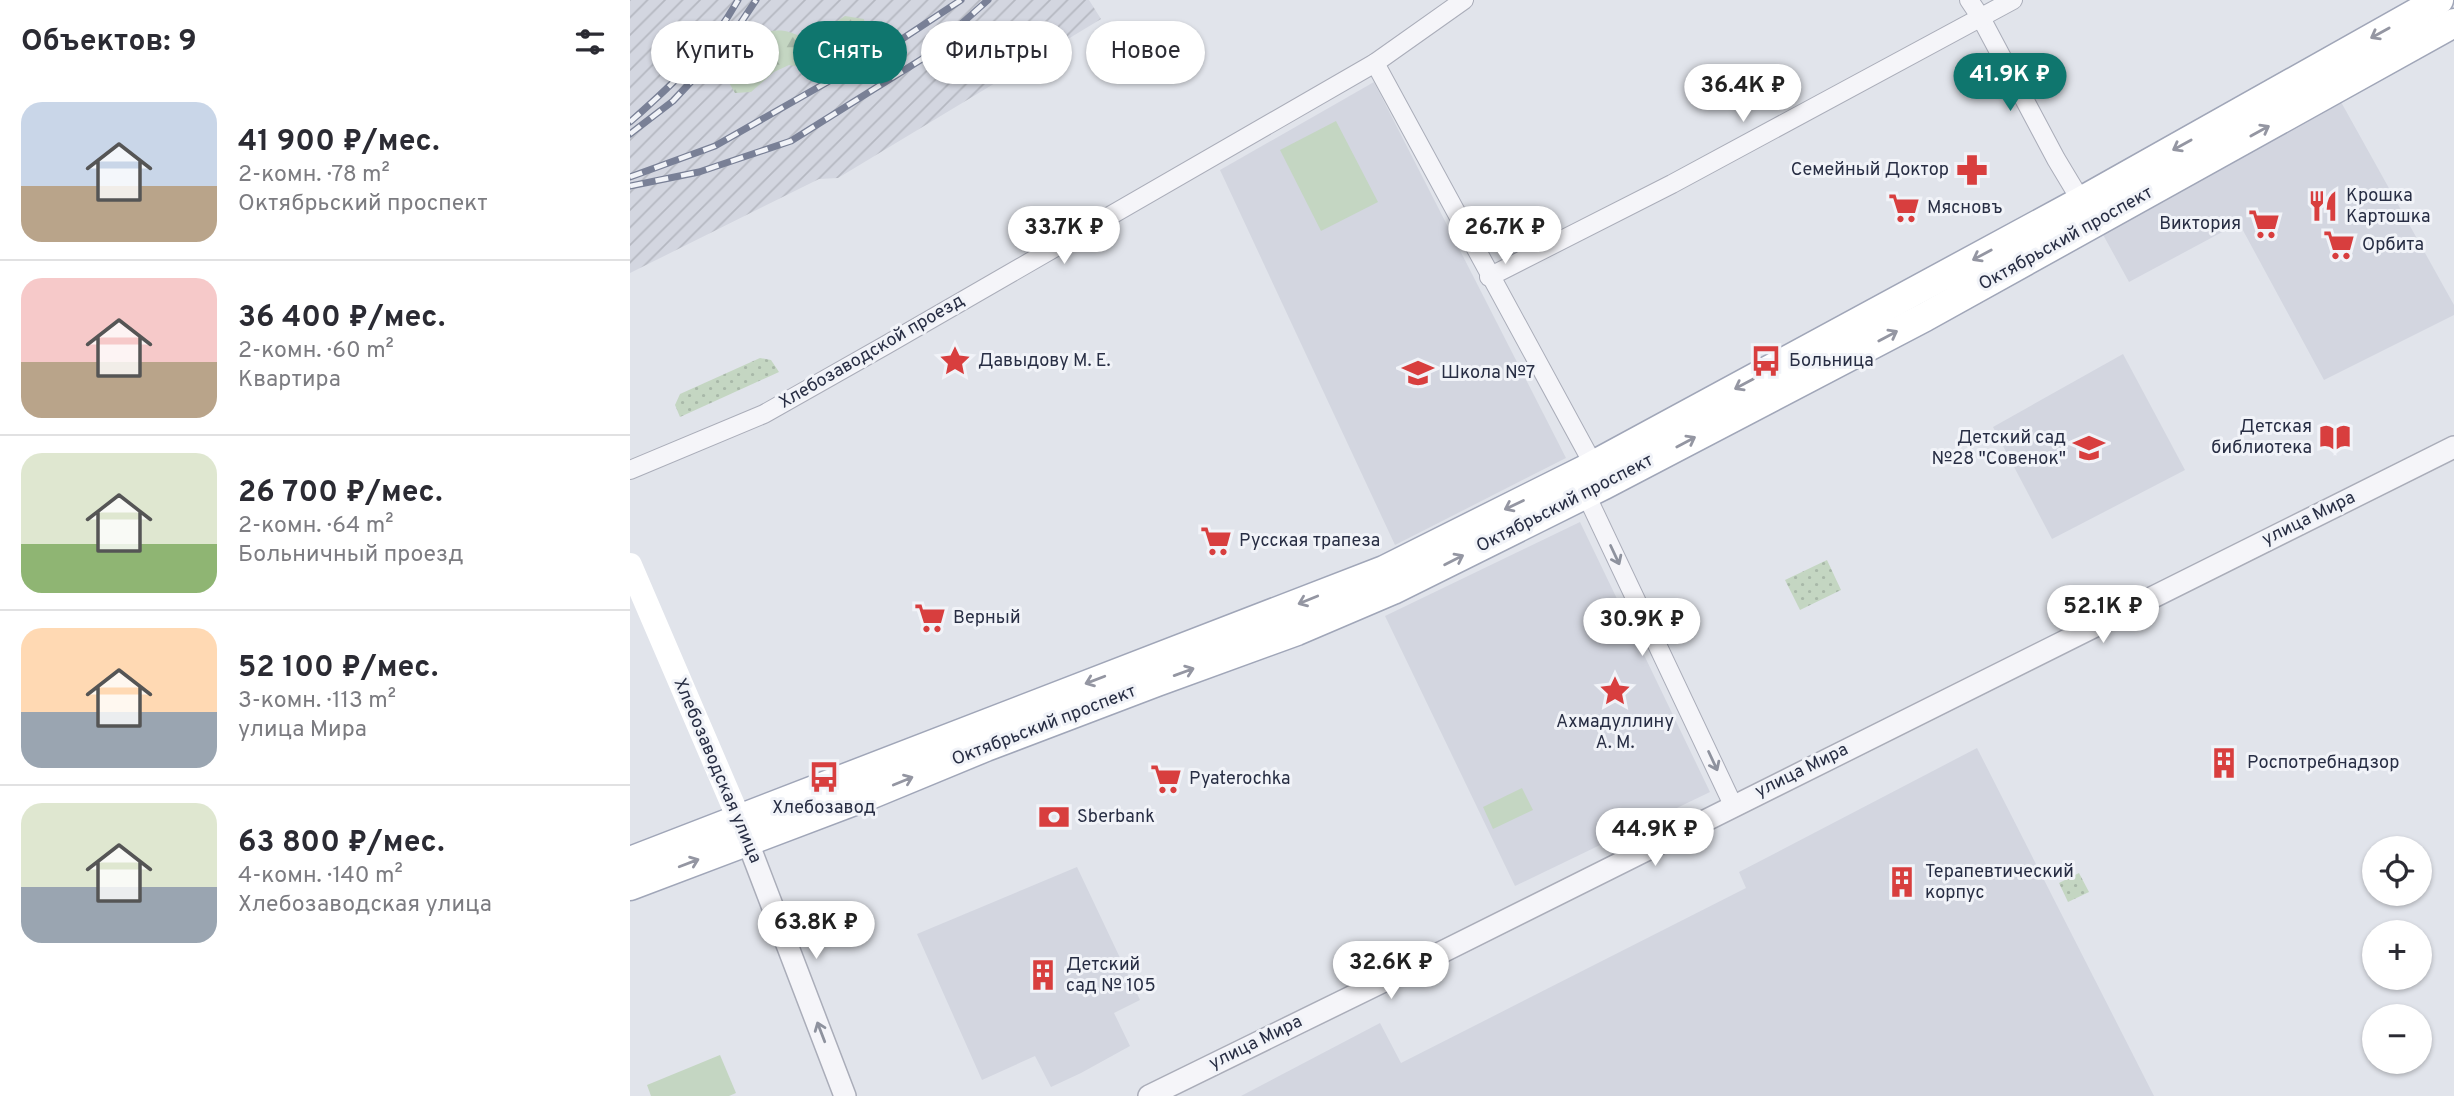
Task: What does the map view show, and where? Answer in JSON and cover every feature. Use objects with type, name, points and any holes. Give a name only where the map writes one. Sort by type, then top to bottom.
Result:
[{"type":"main road","name":"Октябрьский проспект","points":[[1590,480],[2441,0]]},
{"type":"main road","name":"Октябрьский проспект","points":[[630,886],[743,830],[1384,570],[1590,480],[1925,317],[2451,32]]},
{"type":"main road","name":"Хлебозаводская улица","points":[[630,565],[743,830]]},
{"type":"main road","name":"Октябрьский проспект","points":[[630,861],[743,830]]},
{"type":"street","name":"Хлебозаводской проезд","points":[[630,470],[764,414],[1375,63],[1464,0]]},
{"type":"street","points":[[1969,0],[2056,159],[2083,200]]},
{"type":"street","points":[[1489,277],[1672,184],[2013,0]]},
{"type":"street","points":[[2441,0],[2451,32]]},
{"type":"street","points":[[1375,63],[1489,277],[1590,480],[1734,805]]},
{"type":"street","name":"улица Мира","points":[[1149,1096],[2454,447]]},
{"type":"street","name":"Хлебозаводская улица","points":[[743,830],[845,1096]]},
{"type":"shaded area","points":[[630,0],[1089,0],[1101,19],[1086,21],[1086,28],[1072,37],[1072,21],[921,21],[921,84],[993,84],[838,178],[819,179],[630,273]]},
{"type":"shaded area","name":"Школа №7","points":[[1374,82],[1566,458],[1395,545],[1220,170]]},
{"type":"shaded area","points":[[2341,102],[2454,305],[2454,315],[2324,380],[2239,223],[2129,282],[2101,231]]},
{"type":"shaded area","name":"Детский сад №28 \"Совенок\"","points":[[2123,354],[2185,470],[2052,539],[1993,427]]},
{"type":"shaded area","points":[[1580,522],[1710,792],[1515,886],[1385,616]]},
{"type":"shaded area","points":[[1977,748],[2154,1096],[1241,1096],[1380,1023],[1401,1063],[1746,888],[1739,872]]},
{"type":"shaded area","points":[[1077,867],[1140,1000],[1114,1013],[1130,1046],[1051,1087],[1035,1056],[982,1080],[917,934]]},
{"type":"green space","points":[[845,16],[864,21],[838,21]]},
{"type":"green space","points":[[779,31],[793,33],[793,66],[779,70]]},
{"type":"green space","points":[[730,84],[760,84],[751,92],[735,93]]},
{"type":"green space","points":[[1336,121],[1378,202],[1321,231],[1280,150]]},
{"type":"green space","points":[[760,358],[771,360],[779,372],[680,417],[675,405],[680,394]]},
{"type":"green space","points":[[1827,560],[1841,590],[1800,610],[1785,580]]},
{"type":"green space","points":[[1522,788],[1533,810],[1493,829],[1483,807]]},
{"type":"green space","points":[[2079,873],[2089,892],[2068,902],[2059,883]]},
{"type":"green space","points":[[720,1055],[736,1093],[729,1096],[651,1096],[647,1085]]},
{"type":"railway","points":[[630,122],[703,51],[738,0]]},
{"type":"railway","points":[[630,134],[673,101],[728,42],[756,0]]},
{"type":"railway","points":[[630,177],[715,146],[896,43],[961,0]]},
{"type":"railway","points":[[630,186],[699,172],[791,141],[922,59],[988,0]]},
{"type":"place","name":"Семейный Доктор","points":[[1972,170]]},
{"type":"place","name":"Крошка Картошка","points":[[2323,206]]},
{"type":"place","name":"Мясновъ","points":[[1904,208]]},
{"type":"place","name":"Виктория","points":[[2264,224]]},
{"type":"place","name":"Орбита","points":[[2339,245]]},
{"type":"place","name":"Давыдову М. Е.","points":[[955,361]]},
{"type":"place","name":"Больница","points":[[1766,361]]},
{"type":"place","name":"Школа №7","points":[[1418,373]]},
{"type":"place","name":"Детская библиотека","points":[[2335,437]]},
{"type":"place","name":"Детский сад №28 \"Совенок\"","points":[[2089,448]]},
{"type":"place","name":"Русская трапеза","points":[[1216,541]]},
{"type":"place","name":"Верный","points":[[930,618]]},
{"type":"place","name":"Ахмадуллину А. М.","points":[[1615,691]]},
{"type":"place","name":"Роспотребнадзор","points":[[2224,763]]},
{"type":"place","name":"Хлебозавод","points":[[824,777]]},
{"type":"place","name":"Pyaterochka","points":[[1166,779]]},
{"type":"place","name":"Sberbank","points":[[1054,817]]},
{"type":"place","name":"Терапевтический корпус","points":[[1902,882]]},
{"type":"place","name":"Детский сад № 105","points":[[1043,975]]}]
